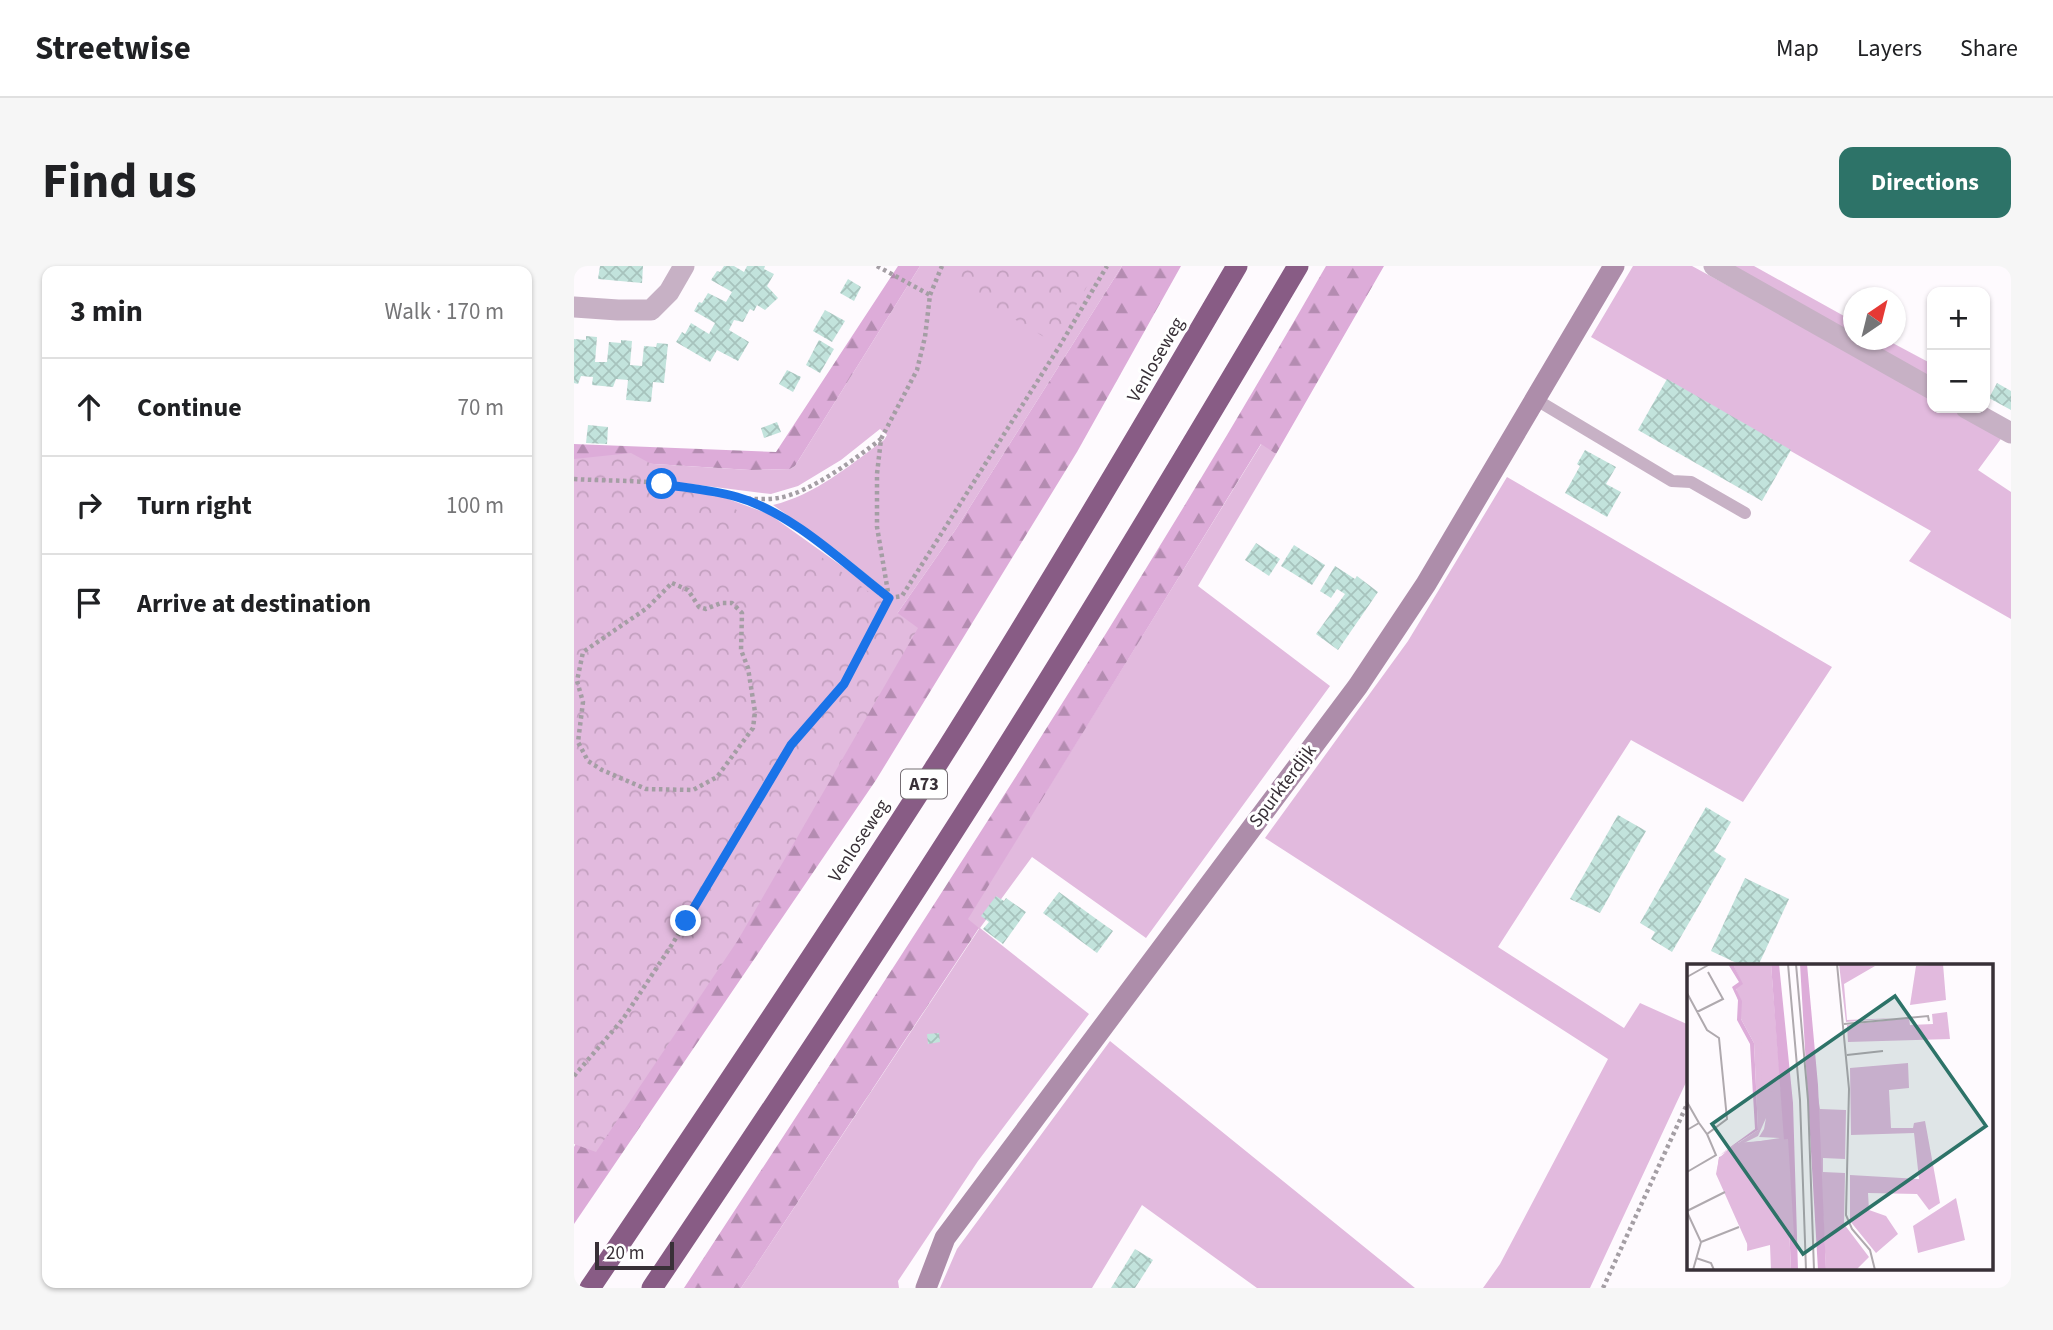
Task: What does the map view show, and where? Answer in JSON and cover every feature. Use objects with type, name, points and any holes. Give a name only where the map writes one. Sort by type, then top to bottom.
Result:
[{"type":"highway","name":"Venloseweg","points":[[590,1288],[750,1052],[936,765],[1124,461],[1237,266]]},
{"type":"highway","name":"A73","points":[[652,1288],[792,1079],[972,801],[1166,489],[1298,266]]},
{"type":"street","points":[[574,307],[651,310],[669,292],[684,266]]},
{"type":"street","name":"Spurkterdijk","points":[[926,1288],[945,1238],[1358,686],[1426,584],[1614,266]]},
{"type":"street","points":[[1714,266],[1927,386]]},
{"type":"street","points":[[1975,413],[2011,433]]},
{"type":"lane","points":[[1535,400],[1672,481],[1691,482],[1745,513]]},
{"type":"path","points":[[877,266],[930,295]]},
{"type":"path","points":[[574,1076],[623,1018],[673,943],[791,745],[844,684],[889,598],[877,527],[877,474],[881,439],[917,370],[925,337],[930,295],[942,266]]},
{"type":"path","points":[[737,497],[788,520],[889,598],[902,596],[1107,266]]},
{"type":"path","points":[[574,479],[662,484],[737,497],[779,498],[811,486],[881,439]]},
{"type":"path","points":[[672,583],[688,590],[699,607],[706,610],[722,603],[732,603],[742,613],[741,650],[748,668],[755,712],[753,728],[717,776],[693,790],[646,789],[602,771],[588,761],[578,742],[583,702],[577,681],[583,652],[647,608],[661,591],[672,583]]},
{"type":"path","points":[[1603,1288],[1687,1104]]},
{"type":"green space","points":[[898,266],[920,266],[795,466],[790,469],[750,470],[574,459],[574,444],[776,452]]},
{"type":"green space","points":[[920,266],[1122,266],[956,529],[892,621],[687,491],[717,495],[769,514],[874,589],[879,596],[883,588],[838,551],[773,505],[818,487],[845,469],[884,440],[887,435],[880,429],[841,460],[798,486],[771,494],[651,479],[574,459],[750,470],[790,469],[795,466]]},
{"type":"green space","points":[[962,266],[1099,266],[1054,343],[955,283]]},
{"type":"green space","points":[[1122,266],[1181,266],[1077,452],[876,780],[574,1224],[574,1147],[584,1127],[574,630],[892,621],[956,529]]},
{"type":"green space","points":[[1326,266],[1384,266],[1276,454],[1261,444],[968,919],[979,928],[741,1288],[684,1288],[1013,782],[1172,526]]},
{"type":"green space","points":[[1633,266],[1692,266],[1927,394],[1927,413],[1961,413],[2003,436],[1978,470],[2011,492],[2011,619],[1909,561],[1931,531],[1591,337]]},
{"type":"green space","points":[[1725,266],[1754,266],[1843,315],[1843,334]]},
{"type":"green space","points":[[1871,350],[1906,350],[1927,361],[1927,382]]},
{"type":"green space","points":[[1262,443],[1276,454],[1198,586],[1330,686],[1146,938],[1032,857],[980,928],[1089,1014],[978,1161],[898,1281],[899,1288],[741,1288],[979,929],[967,919]]},
{"type":"green space","points":[[631,453],[813,551],[918,628],[738,940],[596,1152],[574,1144],[574,459]]},
{"type":"green space","points":[[1507,477],[1832,667],[1743,802],[1631,740],[1498,947],[1624,1028],[1640,1003],[1687,1024],[1687,1080],[1590,1288],[1483,1288],[1500,1264],[1608,1059],[1265,838],[1408,641]]},
{"type":"green space","points":[[1110,1041],[1415,1288],[1257,1288],[1142,1205],[1092,1288],[940,1288],[957,1249]]},
{"type":"building","points":[[600,266],[643,266],[642,283],[598,279]]},
{"type":"building","points":[[724,266],[734,266],[744,272],[747,266],[765,266],[764,269],[774,274],[767,286],[778,298],[765,310],[757,305],[754,311],[750,309],[743,322],[734,320],[729,330],[749,342],[738,361],[717,350],[710,362],[676,342],[682,332],[685,334],[691,323],[709,334],[715,323],[694,311],[708,293],[726,302],[732,292],[711,280]]},
{"type":"building","points":[[848,279],[861,287],[854,301],[840,293]]},
{"type":"building","points":[[825,310],[845,321],[832,342],[813,331]]},
{"type":"building","points":[[586,336],[597,337],[595,362],[607,362],[609,342],[632,341],[630,365],[642,366],[644,346],[668,344],[664,383],[653,382],[651,402],[626,400],[628,380],[616,379],[613,387],[592,385],[593,377],[581,376],[578,384],[574,383],[574,339],[586,340]]},
{"type":"building","points":[[819,340],[834,349],[820,373],[806,365]]},
{"type":"building","points":[[787,370],[801,377],[793,392],[779,384]]},
{"type":"building","points":[[1667,379],[1791,450],[1762,501],[1638,430]]},
{"type":"building","points":[[1997,383],[2011,391],[2011,410],[1990,399]]},
{"type":"building","points":[[777,422],[781,432],[764,438],[761,428]]},
{"type":"building","points":[[588,425],[608,427],[607,444],[586,443]]},
{"type":"building","points":[[1585,450],[1616,467],[1606,484],[1621,492],[1607,517],[1565,493],[1580,466],[1577,464]]},
{"type":"building","points":[[1256,543],[1280,559],[1269,576],[1245,560]]},
{"type":"building","points":[[1294,545],[1325,565],[1312,585],[1281,566]]},
{"type":"building","points":[[1335,566],[1355,579],[1357,576],[1378,592],[1338,650],[1316,634],[1345,594],[1337,589],[1331,598],[1320,591]]},
{"type":"building","points":[[1706,807],[1731,822],[1714,851],[1726,859],[1672,952],[1651,939],[1655,932],[1640,923]]},
{"type":"building","points":[[1618,815],[1646,831],[1600,913],[1570,899]]},
{"type":"building","points":[[1745,878],[1789,899],[1759,964],[1739,964],[1711,951]]},
{"type":"building","points":[[1059,892],[1113,931],[1097,953],[1043,913]]},
{"type":"building","points":[[996,896],[1004,901],[1006,898],[1026,912],[1003,944],[983,929],[989,922],[981,916]]},
{"type":"building","points":[[939,1033],[940,1042],[928,1044],[927,1034]]},
{"type":"building","points":[[1135,1249],[1153,1260],[1135,1288],[1111,1288]]},
{"type":"route","points":[[662,484],[737,497],[788,520],[889,598],[844,684],[791,745],[686,921]]}]
